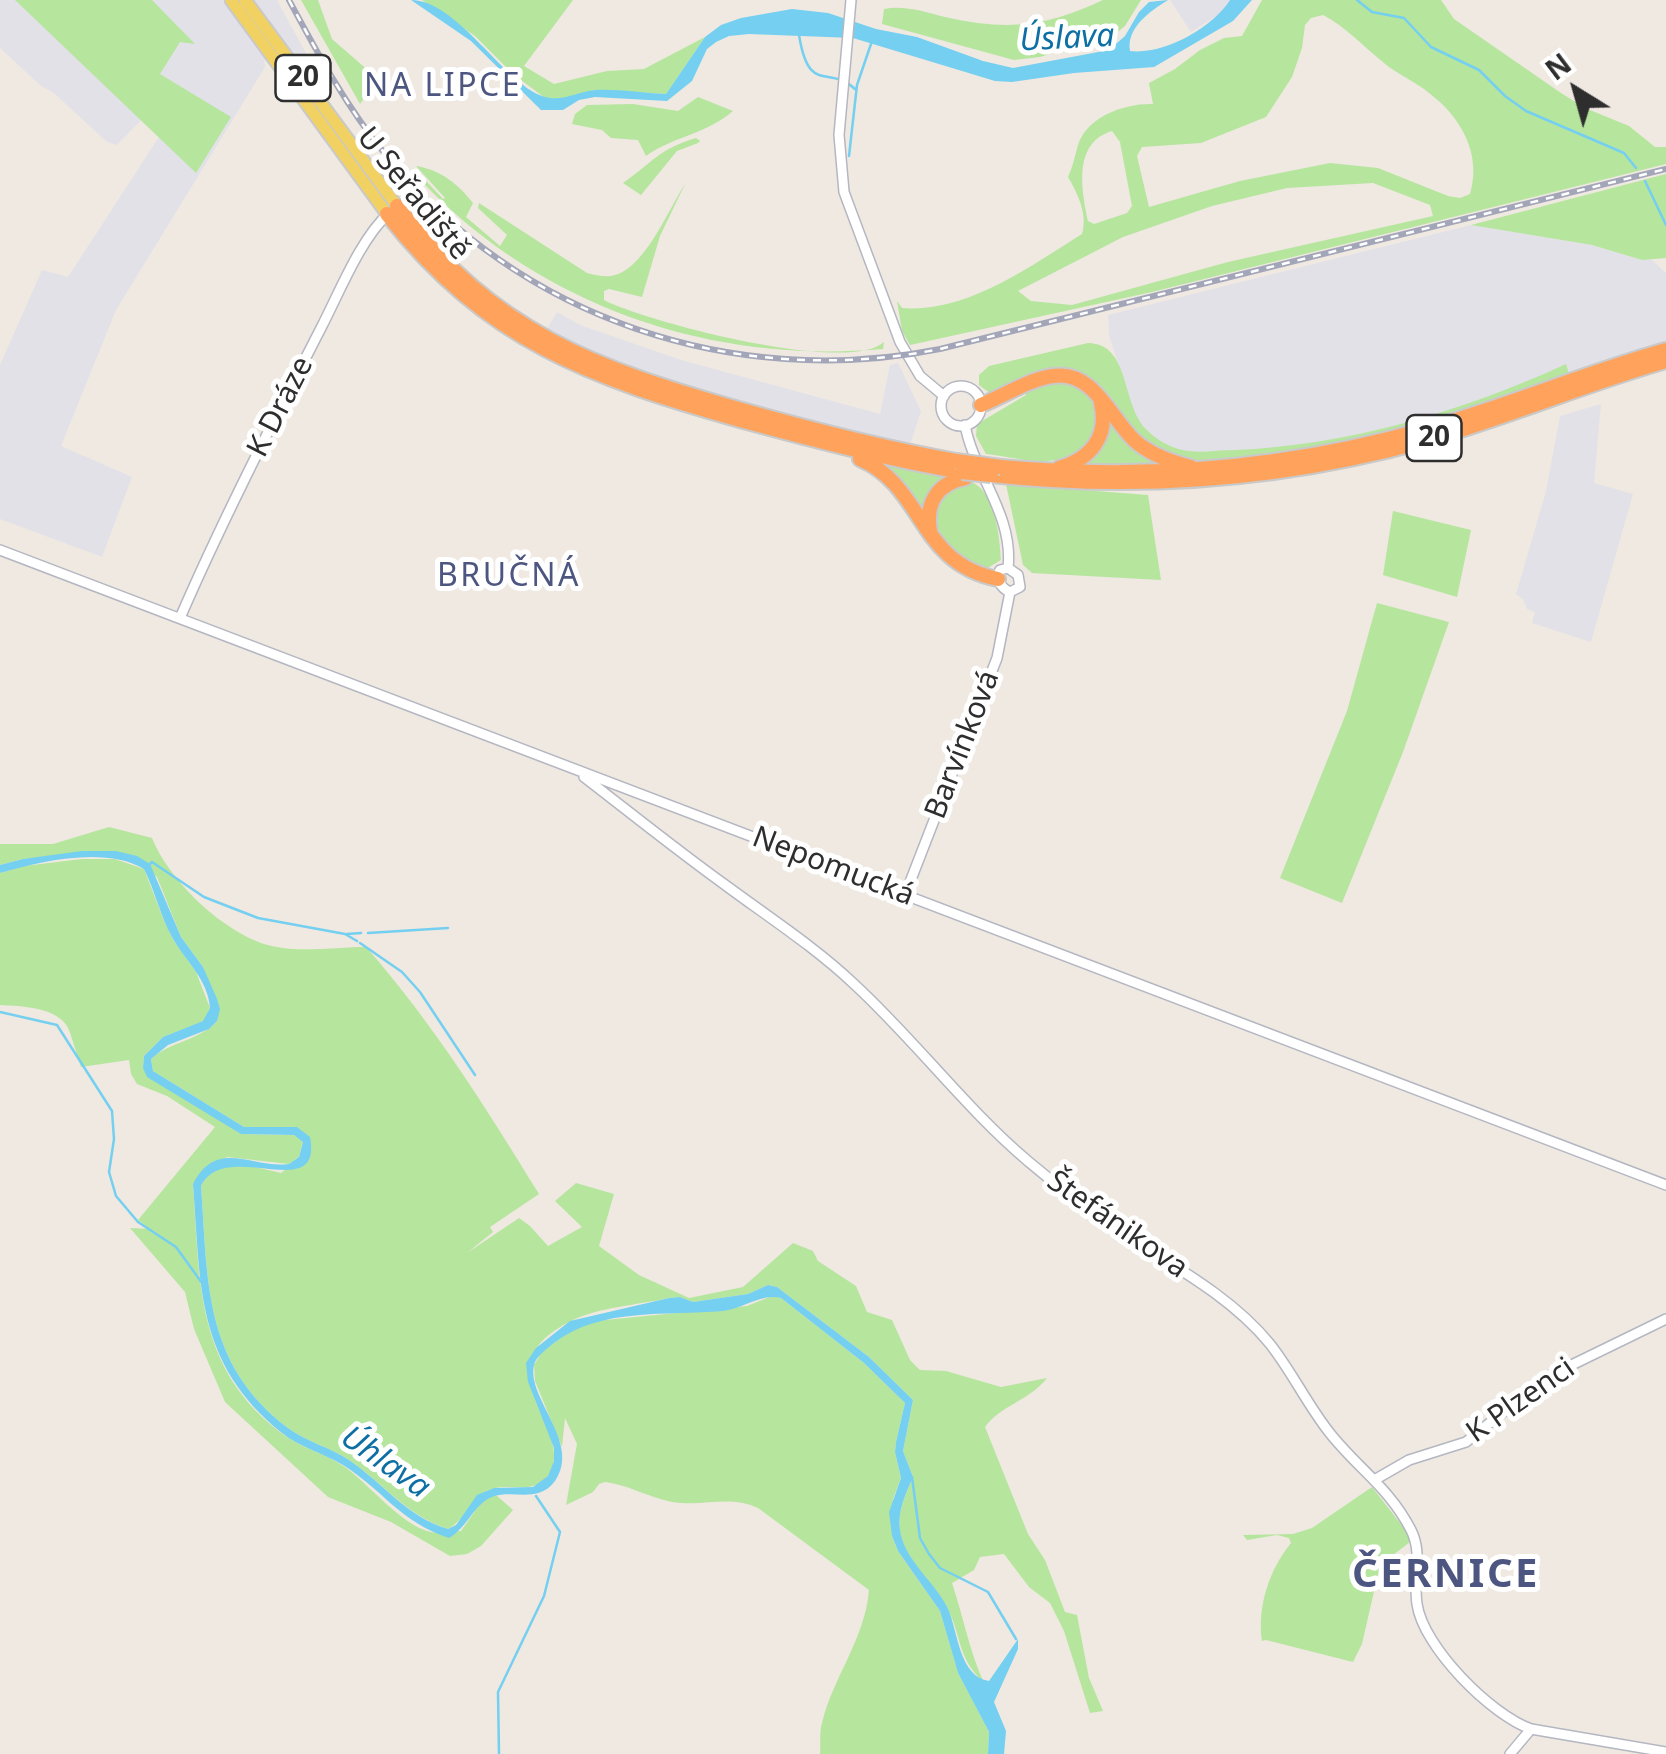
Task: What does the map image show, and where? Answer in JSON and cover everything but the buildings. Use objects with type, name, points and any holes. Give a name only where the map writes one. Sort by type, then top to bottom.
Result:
[{"type":"highway","name":"U Seřadiště","points":[[392,210],[476,293],[597,370]]},
{"type":"highway","name":"20","points":[[1000,473],[1212,470],[1308,457],[1390,439],[1666,350]]},
{"type":"highway","name":"20","points":[[597,370],[837,447],[961,470],[1084,483],[1154,482],[1309,467],[1446,434],[1666,361]]},
{"type":"highway","name":"20","points":[[597,370],[961,470]]},
{"type":"highway","points":[[981,406],[1039,379],[1056,375],[1080,380],[1145,448],[1172,462],[1212,470]]},
{"type":"highway","points":[[1040,470],[1072,464],[1096,446],[1104,420],[1099,397]]},
{"type":"highway","points":[[837,447],[892,479],[934,541],[962,566],[1003,573]]},
{"type":"highway","points":[[934,541],[928,521],[932,500],[961,470]]},
{"type":"main road","name":"U Seřadiště","points":[[231,0],[392,210]]},
{"type":"main road","name":"U Seřadiště","points":[[245,0],[392,210]]},
{"type":"street","points":[[851,0],[840,162],[851,215],[900,342],[920,376],[944,396],[953,388],[965,386],[976,393],[981,406],[975,420],[964,425]]},
{"type":"street","name":"K Dráze","points":[[180,618],[272,422],[376,227],[392,210]]},
{"type":"street","name":"Barvínková","points":[[905,895],[997,658],[1010,592],[1018,591],[1021,584],[1016,572],[1003,573],[1008,546],[998,506],[972,452],[964,425],[945,417],[944,396]]},
{"type":"street","name":"Nepomucká","points":[[0,550],[1666,1185]]},
{"type":"street","points":[[1003,573],[1010,592]]},
{"type":"street","name":"Štefánikova","points":[[574,769],[838,970],[1029,1161],[1114,1228],[1178,1268],[1268,1341],[1328,1432],[1376,1480],[1414,1535],[1418,1557],[1417,1608],[1425,1630],[1449,1664],[1472,1686],[1512,1720],[1531,1729]]},
{"type":"street","name":"K Plzenci","points":[[1376,1480],[1409,1460],[1466,1442],[1547,1377],[1666,1319]]},
{"type":"street","points":[[1510,1754],[1531,1729],[1666,1752]]},
{"type":"shaded area","points":[[0,0],[222,0],[264,54],[265,67],[116,310],[61,446],[132,477],[102,557],[0,519],[0,365],[42,270],[68,277],[159,137],[142,119],[117,145],[107,142],[40,85],[0,48]]},
{"type":"shaded area","points":[[252,0],[277,0],[325,88],[303,68]]},
{"type":"shaded area","points":[[1170,0],[1230,0],[1221,13],[1191,32]]},
{"type":"shaded area","points":[[1471,225],[1651,259],[1666,273],[1666,341],[1419,423],[1275,454],[1179,455],[1137,424],[1109,335],[1108,315]]},
{"type":"shaded area","points":[[557,312],[580,325],[681,360],[880,414],[890,365],[898,363],[921,411],[910,445],[647,375],[569,344],[547,329]]},
{"type":"shaded area","points":[[1601,404],[1594,483],[1633,494],[1591,642],[1532,623],[1535,612],[1527,609],[1516,594],[1546,491],[1560,416]]},
{"type":"green space","points":[[15,0],[152,0],[195,44],[180,42],[160,74],[231,117],[196,173]]},
{"type":"green space","points":[[301,0],[318,0],[332,39],[378,79],[360,104]]},
{"type":"green space","points":[[422,0],[573,0],[524,66],[554,84],[607,71],[644,69],[705,37],[666,94],[595,90],[559,100],[545,98],[513,74],[475,36]]},
{"type":"green space","points":[[1103,0],[1141,0],[1125,26],[1114,35],[1040,57],[1014,60],[882,24],[884,9],[899,8],[988,24],[1026,24],[1063,16]]},
{"type":"green space","points":[[1262,0],[1441,0],[1454,19],[1561,93],[1585,108],[1629,126],[1655,147],[1666,147],[1666,164],[1152,292],[910,345],[902,331],[897,301],[902,308],[926,308],[974,295],[1082,234],[1083,212],[1068,177],[1078,145],[1090,126],[1109,113],[1153,104],[1149,83],[1200,50],[1224,38],[1242,36]],"holes":[[[1323,15],[1451,113],[1471,151],[1470,194],[1460,198],[1448,196],[1378,168],[1330,163],[1240,181],[1149,207],[1137,156],[1142,147],[1201,143],[1266,117],[1292,77],[1305,25],[1311,18]],[[1112,131],[1120,142],[1132,206],[1127,213],[1094,224],[1088,221],[1082,183],[1085,157],[1099,137]],[[1373,183],[1430,205],[1433,216],[1228,262],[1072,305],[1031,301],[1018,291],[1123,237],[1212,206],[1287,188]]]},
{"type":"green space","points":[[698,97],[733,111],[646,156],[638,140],[611,138],[602,130],[572,124],[575,114],[587,105],[633,104],[678,111]]},
{"type":"green space","points":[[696,138],[700,141],[677,151],[641,195],[623,183],[665,152]]},
{"type":"green space","points":[[416,166],[441,174],[461,190],[473,203],[466,217],[500,246],[507,235],[478,208],[479,203],[587,273],[611,276],[623,272],[644,252],[685,184],[660,236],[642,297],[609,289],[604,291],[604,300],[702,332],[791,349],[688,334],[626,315],[566,289],[510,256],[458,217],[411,170],[414,168],[443,199]]},
{"type":"green space","points":[[1666,174],[1666,258],[1642,260],[1592,245],[1471,225]]},
{"type":"green space","points":[[1088,343],[1102,346],[1112,354],[1139,420],[1148,431],[1171,446],[1194,452],[1276,447],[1361,433],[1446,411],[1566,364],[1569,374],[1362,438],[1277,454],[1208,461],[1182,459],[1153,448],[1124,422],[1090,380],[1071,370],[991,394],[979,385],[979,375],[989,366]]},
{"type":"green space","points":[[1061,378],[1093,395],[1101,415],[1090,448],[1049,461],[986,454],[976,436],[977,424],[1026,395],[1033,385]]},
{"type":"green space","points":[[1108,414],[1175,465],[1076,466]]},
{"type":"green space","points":[[873,459],[952,474],[932,490],[924,519]]},
{"type":"green space","points":[[964,480],[982,490],[997,524],[1001,560],[986,569],[954,552],[936,526],[935,500]]},
{"type":"green space","points":[[1006,484],[1148,495],[1161,580],[1032,573],[1023,565]]},
{"type":"green space","points":[[1393,511],[1471,530],[1457,597],[1383,575]]},
{"type":"green space","points":[[1377,603],[1449,622],[1403,752],[1342,903],[1280,878],[1347,711]]},
{"type":"green space","points":[[109,827],[152,838],[169,869],[195,898],[225,923],[256,941],[282,948],[366,947],[458,1067],[539,1194],[490,1227],[493,1232],[467,1253],[519,1218],[548,1246],[582,1227],[555,1201],[576,1183],[614,1194],[599,1246],[639,1275],[689,1298],[743,1287],[793,1243],[813,1251],[818,1261],[856,1286],[867,1312],[892,1320],[910,1360],[920,1370],[946,1371],[1001,1387],[1047,1378],[985,1427],[1028,1534],[1045,1560],[1065,1612],[1077,1615],[1089,1678],[1103,1711],[1090,1713],[1064,1631],[1050,1603],[1029,1587],[1004,1554],[980,1557],[974,1570],[952,1583],[983,1681],[974,1672],[945,1604],[902,1541],[901,1510],[913,1477],[903,1451],[913,1400],[869,1357],[777,1287],[768,1285],[748,1294],[693,1302],[680,1297],[606,1309],[571,1321],[544,1340],[531,1359],[529,1379],[551,1439],[554,1457],[549,1475],[537,1485],[499,1487],[485,1492],[448,1529],[408,1508],[349,1460],[288,1428],[260,1403],[225,1348],[209,1287],[201,1186],[208,1176],[226,1167],[248,1166],[281,1173],[310,1151],[297,1127],[244,1127],[153,1071],[151,1059],[217,1021],[203,967],[181,937],[157,877],[116,851],[23,859],[0,865],[0,844],[53,844]]},
{"type":"green space","points":[[82,859],[115,859],[144,869],[163,918],[196,972],[210,1008],[204,1021],[163,1037],[144,1056],[143,1068],[241,1134],[294,1135],[303,1141],[299,1157],[289,1164],[227,1157],[193,1184],[201,1289],[218,1353],[233,1382],[255,1410],[284,1435],[345,1467],[420,1528],[434,1533],[461,1531],[482,1501],[496,1495],[513,1510],[481,1546],[467,1554],[450,1556],[391,1522],[328,1497],[225,1402],[194,1329],[185,1292],[130,1228],[150,1229],[138,1220],[215,1127],[167,1096],[137,1084],[129,1060],[81,1067],[68,1028],[56,1016],[38,1009],[0,1005],[0,873]]},
{"type":"green space","points":[[772,1296],[781,1298],[864,1363],[905,1403],[895,1452],[901,1478],[893,1499],[892,1536],[898,1551],[940,1611],[958,1673],[989,1732],[988,1754],[820,1754],[827,1706],[862,1625],[869,1590],[758,1508],[729,1502],[671,1502],[605,1482],[566,1505],[577,1444],[565,1418],[562,1447],[535,1381],[534,1365],[541,1353],[574,1328],[595,1321],[747,1306]]},
{"type":"green space","points":[[1372,1487],[1407,1532],[1410,1542],[1380,1565],[1362,1644],[1353,1662],[1262,1641],[1266,1589],[1291,1543],[1289,1538],[1277,1535],[1247,1540],[1243,1535],[1293,1534],[1312,1528]]},
{"type":"water","points":[[411,0],[446,13],[527,88],[556,98],[595,90],[666,94],[705,37],[721,25],[792,9],[828,13],[1013,68],[1109,50],[1125,36],[1149,2],[1168,0],[1136,28],[1130,51],[1172,44],[1212,20],[1230,0],[1252,0],[1233,21],[1154,67],[995,81],[853,38],[749,34],[729,36],[707,49],[692,81],[667,101],[595,97],[579,100],[563,110],[541,110],[471,41]]},
{"type":"water","points":[[82,851],[116,851],[150,864],[181,937],[203,967],[217,999],[217,1021],[209,1029],[168,1045],[151,1059],[153,1071],[244,1127],[297,1127],[310,1137],[310,1157],[302,1167],[230,1167],[213,1173],[201,1186],[215,1319],[240,1377],[260,1403],[295,1433],[349,1460],[408,1508],[448,1529],[456,1525],[477,1495],[494,1488],[533,1487],[548,1476],[554,1448],[528,1382],[526,1363],[536,1348],[570,1321],[669,1298],[693,1302],[748,1294],[768,1285],[777,1287],[869,1357],[913,1400],[903,1451],[913,1477],[903,1503],[900,1530],[914,1562],[944,1601],[961,1653],[972,1672],[989,1681],[1018,1639],[1018,1649],[994,1702],[1006,1731],[1004,1754],[988,1754],[989,1732],[958,1673],[940,1611],[898,1551],[892,1536],[889,1512],[901,1478],[895,1452],[905,1403],[864,1363],[781,1298],[766,1298],[723,1311],[613,1318],[572,1331],[554,1343],[535,1362],[534,1378],[562,1451],[562,1466],[555,1481],[541,1492],[486,1500],[449,1538],[417,1523],[343,1465],[289,1438],[254,1406],[233,1379],[208,1320],[193,1184],[202,1170],[224,1158],[289,1164],[299,1157],[303,1142],[294,1135],[241,1134],[147,1077],[144,1056],[163,1037],[203,1021],[210,1008],[201,979],[168,929],[144,869],[129,862],[93,857],[54,860],[0,873],[0,865]]},
{"type":"waterway","points":[[1357,0],[1372,12],[1404,18],[1431,47],[1479,70],[1526,111],[1624,153],[1636,168]]},
{"type":"waterway","points":[[799,35],[803,54],[814,72],[855,89]]},
{"type":"waterway","points":[[849,156],[857,85],[872,41]]},
{"type":"waterway","points":[[1645,181],[1666,225]]},
{"type":"waterway","points":[[148,866],[152,862],[204,897],[258,918],[345,934],[357,941]]},
{"type":"waterway","points":[[368,933],[448,928]]},
{"type":"waterway","points":[[347,934],[361,933]]},
{"type":"waterway","points":[[360,943],[402,972],[420,992],[475,1075]]},
{"type":"waterway","points":[[0,1012],[57,1025],[112,1111],[114,1139],[109,1172],[116,1196],[138,1222],[176,1247],[202,1283]]},
{"type":"waterway","points":[[912,1477],[920,1538],[929,1554],[940,1568],[988,1592],[1016,1639]]},
{"type":"waterway","points":[[499,1754],[498,1692],[544,1596],[560,1532],[536,1496]]},
{"type":"railway","points":[[289,0],[346,100],[386,155],[440,212],[500,260],[566,299],[636,329],[710,349],[785,359],[863,359],[940,349],[1666,169]]},
{"type":"district","name":"NA LIPCE","points":[[443,87]]},
{"type":"district","name":"BRUČNÁ","points":[[509,577]]},
{"type":"district","name":"ČERNICE","points":[[1446,1576]]},
{"type":"water label","name":"Úslava","points":[[1067,39]]},
{"type":"water label","name":"Úhlava","points":[[385,1463]]}]
